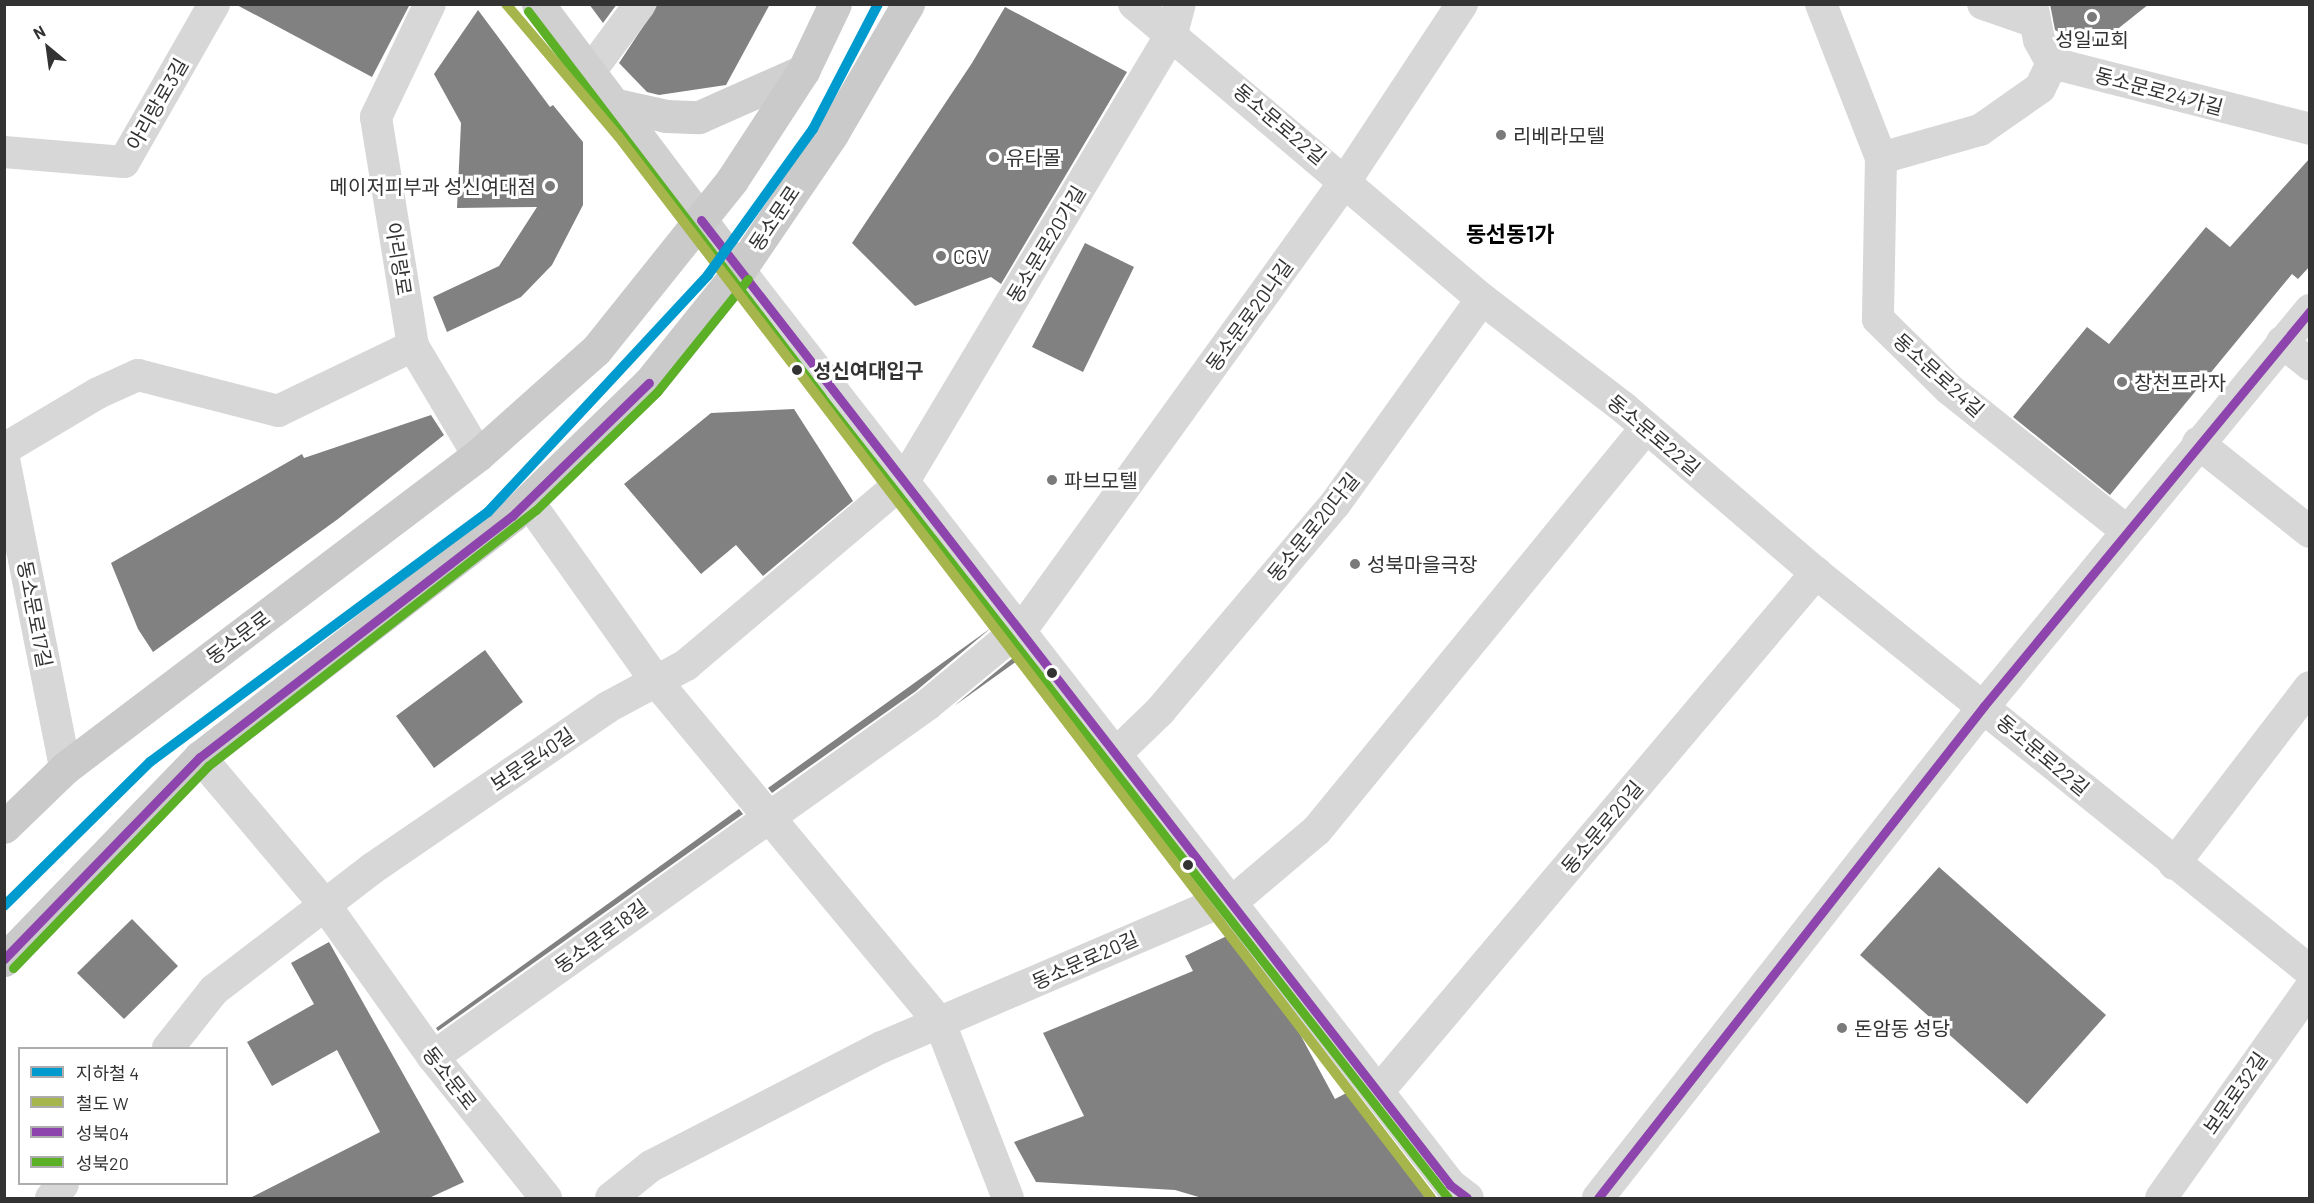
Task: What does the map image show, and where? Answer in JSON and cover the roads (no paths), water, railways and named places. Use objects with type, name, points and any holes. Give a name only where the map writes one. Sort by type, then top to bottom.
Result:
[{"type":"main road","points":[[538,4],[739,271]]},
{"type":"main road","name":"동소문로","points":[[4,827],[64,768],[478,455],[596,350],[701,220],[803,71],[835,4]]},
{"type":"main road","name":"동소문로","points":[[4,960],[200,757],[528,501],[649,383],[739,271],[832,134],[908,4]]},
{"type":"main road","points":[[613,104],[666,116],[699,117],[803,71]]},
{"type":"street","name":"아리랑로3길","points":[[4,152],[123,162],[214,4]]},
{"type":"street","name":"아리랑로","points":[[413,346],[376,117],[430,4]]},
{"type":"street","points":[[589,73],[640,4]]},
{"type":"street","name":"동소문로22길","points":[[1134,4],[1176,19],[1346,180],[1482,299],[1645,429],[1816,573],[1984,706],[2174,864],[2310,971]]},
{"type":"street","name":"동소문로20나길","points":[[1023,626],[1346,180],[1462,4]]},
{"type":"street","name":"동소문로24길","points":[[1821,4],[1881,158],[1878,319],[1949,389],[2127,531]]},
{"type":"street","points":[[1881,158],[1980,130],[2040,88],[2052,63],[2039,40],[2033,14],[1983,4]]},
{"type":"street","name":"동소문로20가길","points":[[904,481],[1176,19]]},
{"type":"street","name":"동소문로24가길","points":[[2052,63],[2310,129]]},
{"type":"street","points":[[739,271],[977,574],[1128,742],[1443,1176],[1467,1198]]},
{"type":"street","name":"동소문로20다길","points":[[1128,742],[1160,711],[1335,504],[1482,299]]},
{"type":"street","points":[[1598,1198],[1984,706],[2310,309]]},
{"type":"street","points":[[2282,342],[2310,365]]},
{"type":"street","points":[[4,449],[98,393],[138,375],[278,411],[413,346],[478,455]]},
{"type":"street","name":"동소문로20길","points":[[940,1023],[1238,894],[1317,830],[1645,429]]},
{"type":"street","points":[[2198,443],[2310,532]]},
{"type":"street","name":"동소문로17길","points":[[4,459],[64,768]]},
{"type":"street","name":"보문로40길","points":[[169,1047],[214,990],[325,905],[598,714],[686,665],[904,481]]},
{"type":"street","points":[[528,501],[656,681],[940,1023],[1008,1198]]},
{"type":"street","name":"동소문로20길","points":[[1388,1080],[1816,573]]},
{"type":"street","points":[[1023,626],[1388,1080],[1462,1179],[1467,1198]]},
{"type":"street","name":"동소문로18길","points":[[433,1057],[769,815],[927,705],[1023,626]]},
{"type":"street","points":[[2174,864],[2310,687]]},
{"type":"street","name":"동소문로","points":[[200,757],[325,905],[433,1057],[546,1198]]},
{"type":"street","name":"보문로32길","points":[[2161,1198],[2310,988]]},
{"type":"street","points":[[611,1198],[651,1166],[882,1047],[940,1023]]},
{"type":"street","points":[[51,1198],[62,1185]]},
{"type":"metro line","name":"4","points":[[4,906],[150,762],[488,512],[708,275],[813,129],[878,4]]},
{"type":"rail line","name":"W","points":[[506,4],[618,136],[1431,1198]]},
{"type":"place","name":"성일교회","points":[[2092,17]]},
{"type":"place","name":"리베라모텔","points":[[1501,135]]},
{"type":"place","name":"유타몰","points":[[994,157]]},
{"type":"place","name":"메이저피부과 성신여대점","points":[[550,186]]},
{"type":"place","name":"CGV","points":[[941,256]]},
{"type":"place","name":"성신여대입구","points":[[797,370]]},
{"type":"place","name":"창천프라자","points":[[2122,382]]},
{"type":"place","name":"파브모텔","points":[[1052,480]]},
{"type":"place","name":"성북마을극장","points":[[1355,564]]},
{"type":"place","name":"돈암동 성당","points":[[1842,1028]]},
{"type":"district","name":"동선동1가","points":[[1510,234]]}]
